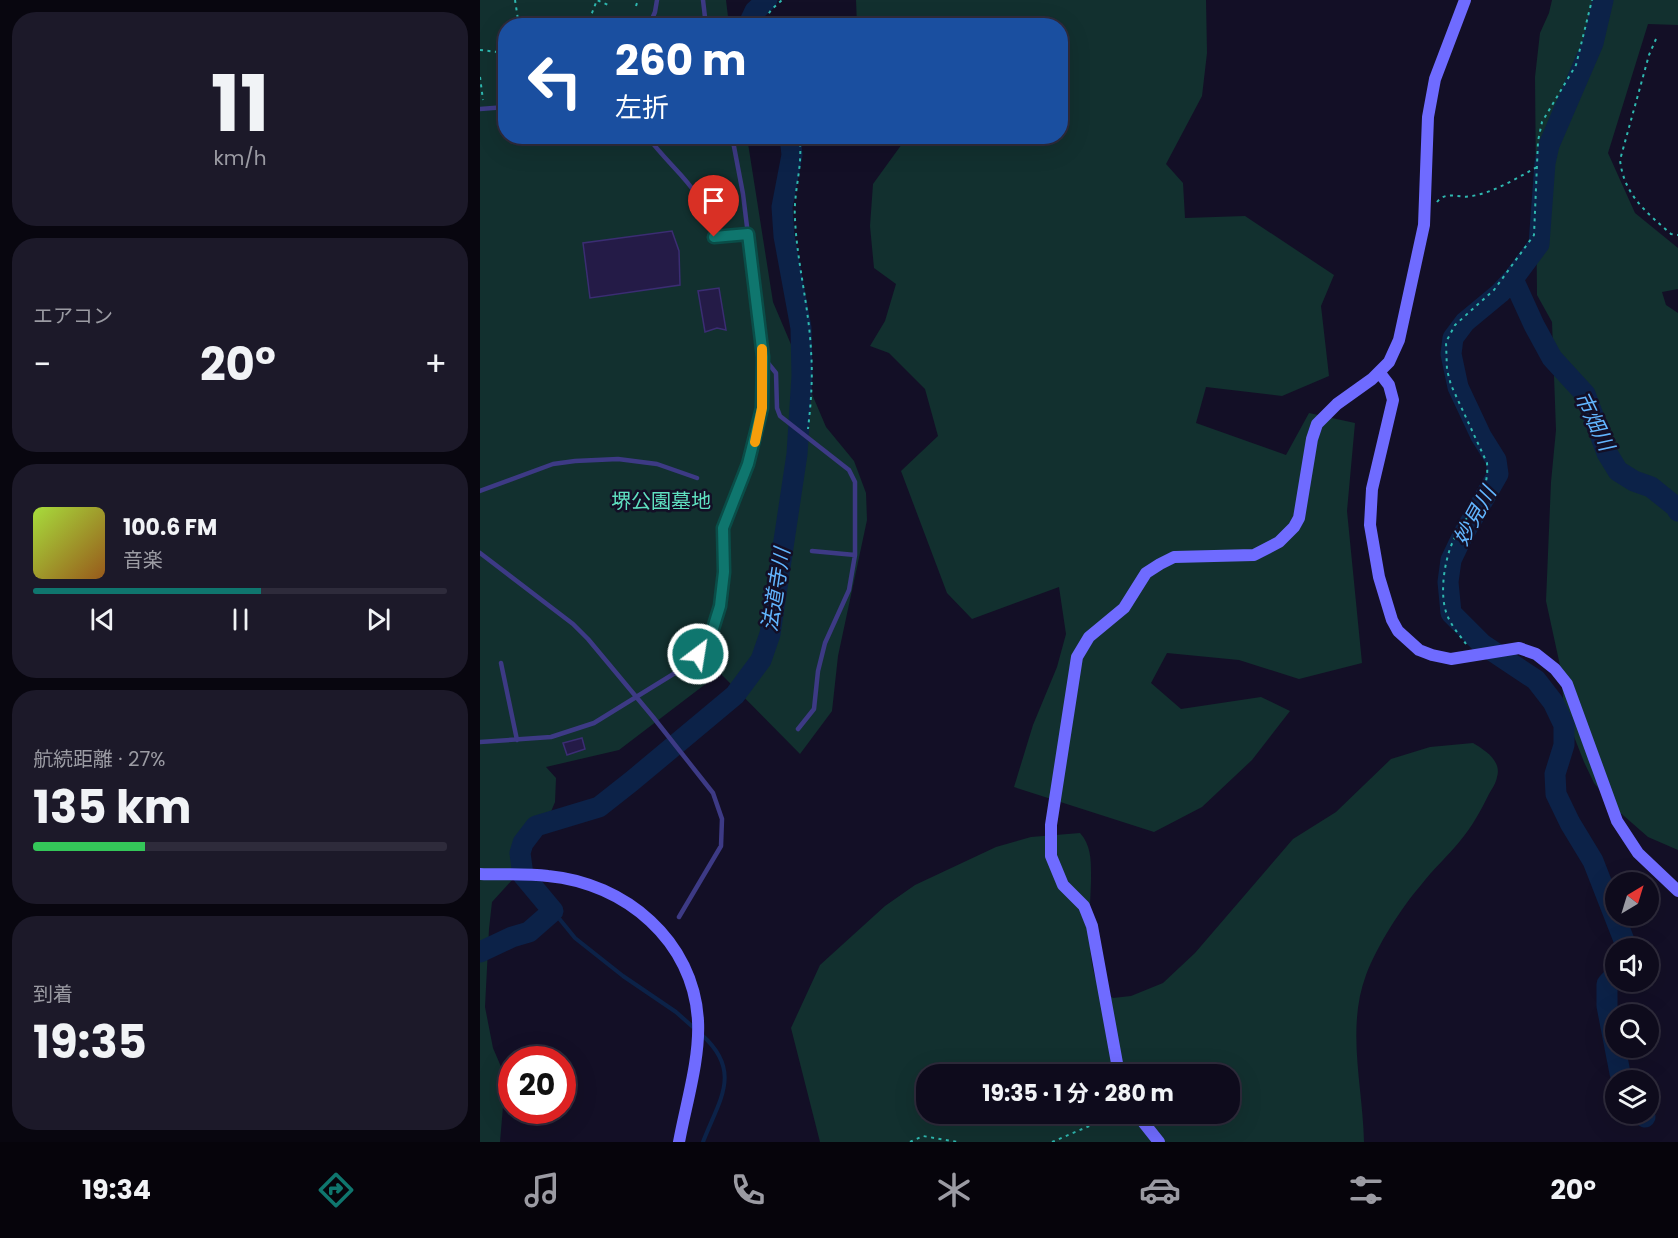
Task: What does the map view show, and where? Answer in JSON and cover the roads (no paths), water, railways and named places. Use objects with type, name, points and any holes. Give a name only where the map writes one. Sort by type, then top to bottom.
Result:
[{"type":"street","points":[[1117,1064],[1092,926],[1084,906],[1063,885],[1051,856],[1051,825],[1077,657],[1089,637],[1124,608],[1146,573],[1160,564],[1174,557],[1254,555],[1280,542],[1294,528],[1299,518],[1312,439],[1317,424],[1337,404],[1389,362],[1400,340],[1424,225],[1428,117],[1435,79],[1465,0]]},
{"type":"street","points":[[1378,372],[1389,386],[1393,400],[1372,489],[1370,525],[1379,577],[1392,620],[1398,630],[1419,650],[1450,659],[1519,648],[1536,654],[1555,669],[1567,684],[1617,821],[1638,853],[1678,891]]},
{"type":"street","points":[[480,874],[549,876],[579,882],[617,896],[643,913],[667,937],[681,959],[694,994],[698,1020],[697,1047],[679,1142]]},
{"type":"street","points":[[1145,1124],[1159,1142]]},
{"type":"lane","points":[[652,18],[657,0]]},
{"type":"lane","points":[[703,0],[705,18]]},
{"type":"lane","points":[[482,109],[498,108]]},
{"type":"lane","points":[[654,144],[693,186],[708,213],[714,237],[748,234]]},
{"type":"lane","points":[[480,742],[551,737],[594,723],[688,665],[711,635],[720,606],[723,583],[723,528],[748,464],[762,408],[763,357],[748,234],[733,144]]},
{"type":"lane","points":[[763,357],[776,373],[777,408],[780,416],[849,470],[855,482],[855,555],[849,590],[825,643],[818,671],[814,709],[798,729]]},
{"type":"lane","points":[[480,490],[553,464],[575,460],[618,459],[657,464],[697,478]]},
{"type":"lane","points":[[812,551],[855,555]]},
{"type":"lane","points":[[480,553],[573,624],[588,639],[713,793],[722,819],[721,846],[679,917]]},
{"type":"lane","points":[[501,663],[518,740]]},
{"type":"waterway","name":"法道寺川","points":[[752,18],[755,11],[767,0]]},
{"type":"waterway","name":"妙見川","points":[[1603,0],[1593,43],[1549,145],[1545,163],[1539,244],[1513,279],[1465,322],[1453,338],[1451,354],[1458,387],[1481,436],[1496,460],[1498,474],[1451,560],[1448,582],[1451,613],[1482,644],[1536,680],[1553,702],[1564,725],[1564,745],[1555,774],[1556,794],[1593,861],[1623,938]]},
{"type":"waterway","name":"法道寺川","points":[[480,952],[529,932],[553,911],[523,875],[520,853],[523,843],[536,826],[599,807],[735,695],[761,660],[770,634],[797,454],[802,376],[801,328],[784,236],[782,207],[792,155],[791,144]]},
{"type":"waterway","name":"市畑川","points":[[1513,279],[1552,358],[1585,394],[1607,453],[1618,471],[1634,481],[1651,487],[1678,511]]},
{"type":"waterway","points":[[553,911],[575,938],[623,976],[676,1012],[694,1028]]},
{"type":"waterway","name":"妙見川","points":[[1607,992],[1607,1006],[1619,1070]]},
{"type":"waterway","points":[[702,1035],[722,1061],[725,1074],[721,1099],[703,1142]]},
{"type":"park label","name":"堺公園墓地","points":[[661,501]]}]
